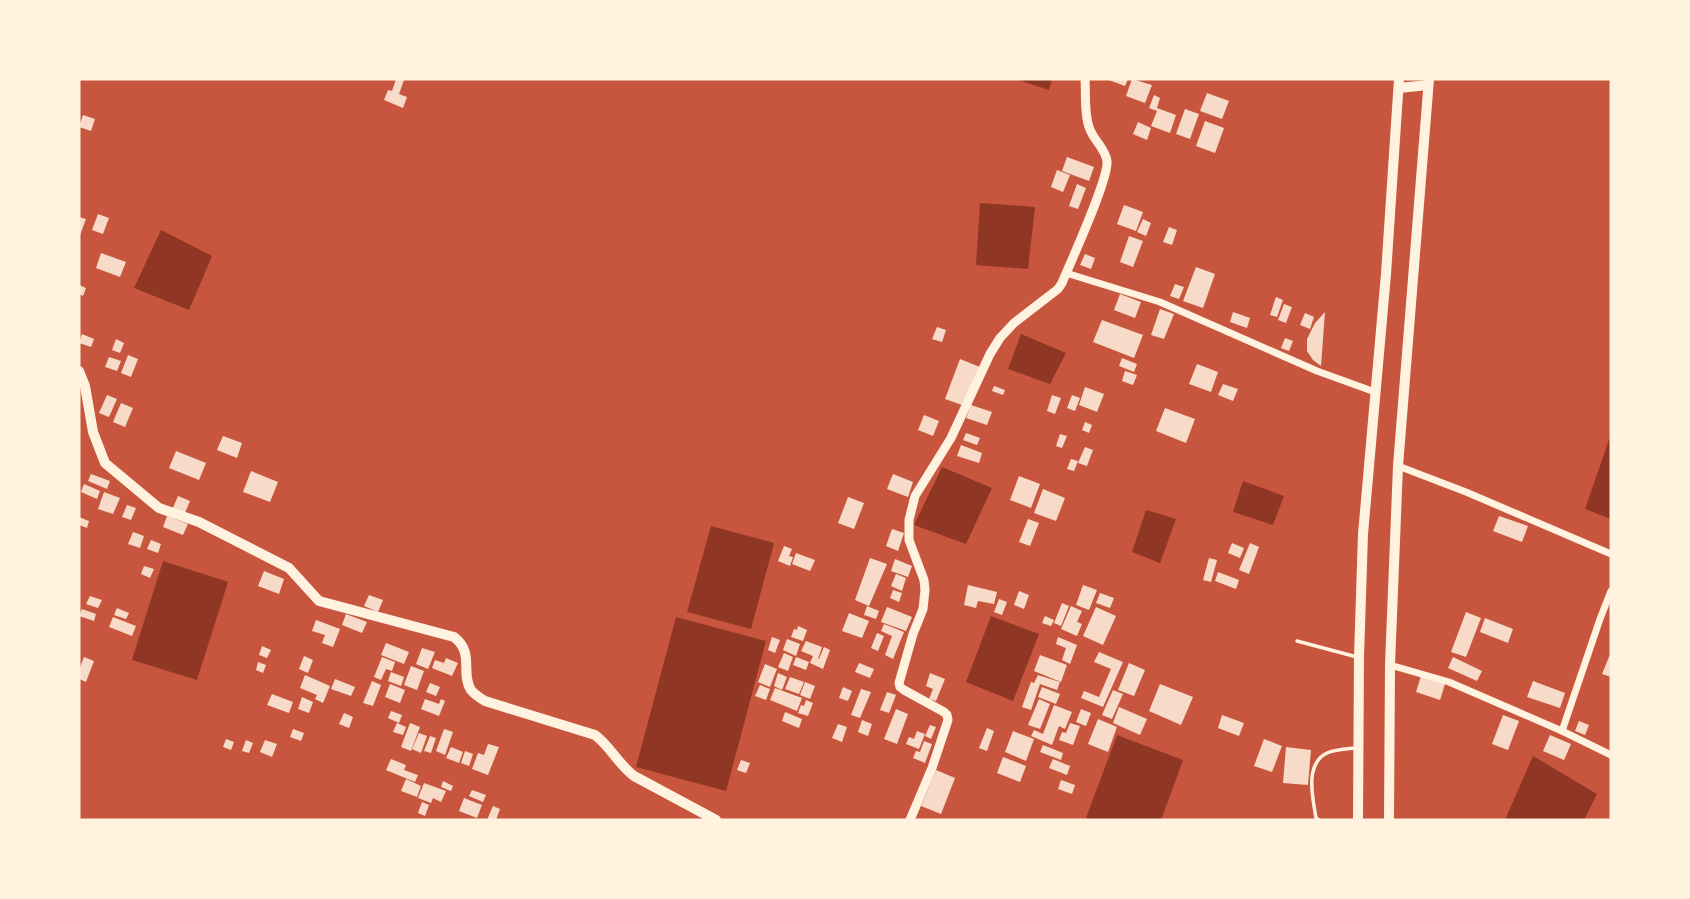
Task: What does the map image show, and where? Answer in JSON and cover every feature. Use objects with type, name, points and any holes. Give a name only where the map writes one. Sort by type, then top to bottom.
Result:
[{"type":"highway","points":[[1358,820],[1363,534],[1386,274],[1399,84],[1428,82],[1398,466],[1390,665],[1389,820]]},
{"type":"main road","points":[[79,371],[85,386],[93,432],[105,463],[159,508],[199,522],[289,568],[319,601],[454,637],[464,649],[469,687],[473,693],[485,701],[595,735],[625,770],[716,820]]},
{"type":"street","points":[[910,820],[948,720],[944,712],[904,691],[899,683],[923,609],[925,590],[909,540],[911,507],[951,438],[1000,338],[1014,323],[1058,289],[1100,190],[1107,160],[1089,128],[1085,79]]},
{"type":"street","points":[[1066,273],[1160,302],[1317,371],[1375,392]]},
{"type":"street","points":[[1398,466],[1611,554]]},
{"type":"street","points":[[1562,731],[1611,591]]},
{"type":"street","points":[[1390,665],[1449,682],[1611,755]]},
{"type":"lane","points":[[1297,641],[1359,657]]},
{"type":"lane","points":[[1319,820],[1316,818],[1311,783],[1317,762],[1326,753],[1359,747]]},
{"type":"shaded area","points":[[1015,79],[1052,79],[1049,90]]},
{"type":"shaded area","points":[[980,203],[1035,207],[1028,269],[976,265]]},
{"type":"shaded area","points":[[161,230],[212,256],[189,310],[134,288]]},
{"type":"shaded area","points":[[1021,334],[1066,353],[1050,384],[1008,369]]},
{"type":"shaded area","points":[[1611,434],[1611,519],[1585,509]]},
{"type":"shaded area","points":[[942,467],[992,488],[966,544],[914,525]]},
{"type":"shaded area","points":[[1243,481],[1284,496],[1273,525],[1233,512]]},
{"type":"shaded area","points":[[1146,510],[1176,519],[1160,563],[1132,552]]},
{"type":"shaded area","points":[[711,526],[774,543],[751,629],[687,612]]},
{"type":"shaded area","points":[[163,561],[228,582],[197,680],[132,660]]},
{"type":"shaded area","points":[[991,616],[1039,634],[1013,701],[966,682]]},
{"type":"shaded area","points":[[676,617],[766,641],[726,791],[636,767]]},
{"type":"shaded area","points":[[1117,735],[1183,760],[1161,820],[1086,818]]},
{"type":"shaded area","points":[[1533,756],[1597,794],[1584,820],[1505,820]]},
{"type":"building","points":[[396,79],[404,80],[399,94],[407,97],[403,108],[384,100],[388,90],[392,91]]},
{"type":"building","points":[[1106,79],[1128,79],[1125,86]]},
{"type":"building","points":[[1132,79],[1152,85],[1145,103],[1126,96]]},
{"type":"building","points":[[1207,93],[1229,101],[1222,119],[1200,111]]},
{"type":"building","points":[[1154,95],[1160,98],[1157,108],[1176,115],[1170,133],[1151,126],[1157,111],[1149,108]]},
{"type":"building","points":[[1185,109],[1199,114],[1190,139],[1176,134]]},
{"type":"building","points":[[83,115],[95,119],[91,131],[79,127]]},
{"type":"building","points":[[1205,121],[1224,128],[1215,153],[1196,146]]},
{"type":"building","points":[[1138,122],[1151,128],[1147,140],[1133,134]]},
{"type":"building","points":[[1067,157],[1094,167],[1089,181],[1062,171]]},
{"type":"building","points":[[1057,170],[1070,175],[1063,192],[1051,187]]},
{"type":"building","points":[[1077,184],[1086,188],[1078,209],[1069,206]]},
{"type":"building","points":[[1124,205],[1143,212],[1136,231],[1117,224]]},
{"type":"building","points":[[98,214],[109,218],[103,234],[92,230]]},
{"type":"building","points":[[79,217],[86,219],[79,238]]},
{"type":"building","points":[[1143,219],[1151,223],[1146,236],[1137,232]]},
{"type":"building","points":[[1169,227],[1177,230],[1172,245],[1163,242]]},
{"type":"building","points":[[1129,236],[1143,241],[1133,267],[1120,262]]},
{"type":"building","points":[[101,253],[126,262],[120,277],[96,268]]},
{"type":"building","points":[[1085,254],[1095,258],[1091,269],[1080,265]]},
{"type":"building","points":[[1196,267],[1215,274],[1203,308],[1183,301]]},
{"type":"building","points":[[1175,284],[1184,287],[1179,299],[1170,296]]},
{"type":"building","points":[[79,285],[86,288],[83,296],[79,294]]},
{"type":"building","points":[[1120,294],[1141,302],[1135,318],[1114,310]]},
{"type":"building","points":[[1276,297],[1283,300],[1277,317],[1270,315]]},
{"type":"building","points":[[1284,304],[1292,307],[1286,323],[1278,320]]},
{"type":"building","points":[[1160,309],[1174,314],[1164,339],[1151,335]]},
{"type":"building","points":[[1233,312],[1250,318],[1247,328],[1230,322]]},
{"type":"building","points":[[1325,312],[1321,366],[1307,351],[1307,339],[1315,323]]},
{"type":"building","points":[[1305,313],[1314,317],[1310,329],[1300,325]]},
{"type":"building","points":[[1102,320],[1143,335],[1134,358],[1093,342]]},
{"type":"building","points":[[937,327],[946,330],[942,342],[932,339]]},
{"type":"building","points":[[82,334],[94,339],[91,347],[79,343]]},
{"type":"building","points":[[1285,338],[1293,341],[1289,351],[1281,348]]},
{"type":"building","points":[[116,339],[124,343],[120,353],[112,350]]},
{"type":"building","points":[[128,355],[138,359],[131,377],[121,373]]},
{"type":"building","points":[[109,357],[121,361],[117,371],[105,367]]},
{"type":"building","points":[[1122,358],[1137,364],[1134,372],[1119,366]]},
{"type":"building","points":[[960,359],[980,367],[965,406],[945,399]]},
{"type":"building","points":[[1197,364],[1218,372],[1211,392],[1189,384]]},
{"type":"building","points":[[1125,371],[1137,375],[1133,385],[1122,381]]},
{"type":"building","points":[[1223,384],[1238,389],[1233,401],[1218,395]]},
{"type":"building","points":[[994,386],[1005,390],[1003,395],[992,391]]},
{"type":"building","points":[[1085,387],[1104,394],[1097,412],[1079,405]]},
{"type":"building","points":[[107,395],[117,399],[109,417],[99,413]]},
{"type":"building","points":[[1052,395],[1061,398],[1055,414],[1047,411]]},
{"type":"building","points":[[1072,395],[1080,398],[1075,411],[1067,408]]},
{"type":"building","points":[[121,403],[133,408],[125,427],[113,422]]},
{"type":"building","points":[[971,405],[992,412],[987,425],[966,418]]},
{"type":"building","points":[[1165,408],[1195,419],[1186,443],[1156,431]]},
{"type":"building","points":[[924,415],[939,421],[933,436],[918,430]]},
{"type":"building","points":[[1085,422],[1092,425],[1089,433],[1082,430]]},
{"type":"building","points":[[966,433],[980,438],[977,445],[963,440]]},
{"type":"building","points":[[1060,434],[1067,436],[1062,448],[1056,446]]},
{"type":"building","points":[[223,436],[242,443],[237,458],[217,450]]},
{"type":"building","points":[[961,445],[982,453],[979,463],[957,456]]},
{"type":"building","points":[[1085,447],[1093,450],[1087,466],[1078,463]]},
{"type":"building","points":[[176,451],[206,463],[199,480],[169,468]]},
{"type":"building","points":[[1071,459],[1078,461],[1074,471],[1067,469]]},
{"type":"building","points":[[251,471],[278,482],[270,502],[243,492]]},
{"type":"building","points":[[91,474],[110,481],[107,489],[88,481]]},
{"type":"building","points":[[893,474],[913,482],[908,497],[887,489]]},
{"type":"building","points":[[1019,476],[1040,484],[1031,508],[1010,500]]},
{"type":"building","points":[[84,484],[100,491],[97,499],[81,492]]},
{"type":"building","points":[[1043,489],[1065,498],[1056,521],[1034,513]]},
{"type":"building","points":[[104,492],[120,498],[113,514],[98,509]]},
{"type":"building","points":[[178,496],[190,501],[184,515],[172,510]]},
{"type":"building","points":[[848,497],[864,503],[854,529],[838,523]]},
{"type":"building","points":[[127,505],[136,508],[131,520],[122,517]]},
{"type":"building","points":[[167,516],[188,524],[183,535],[163,527]]},
{"type":"building","points":[[1499,516],[1528,526],[1522,542],[1493,531]]},
{"type":"building","points":[[79,517],[89,521],[87,528],[79,525]]},
{"type":"building","points":[[1028,519],[1039,523],[1030,546],[1019,542]]},
{"type":"building","points":[[892,529],[904,533],[898,551],[886,546]]},
{"type":"building","points":[[133,532],[144,536],[140,548],[128,544]]},
{"type":"building","points":[[151,540],[161,544],[158,553],[147,549]]},
{"type":"building","points":[[1232,543],[1244,548],[1240,558],[1228,553]]},
{"type":"building","points":[[1250,543],[1259,547],[1249,574],[1239,570]]},
{"type":"building","points":[[784,546],[792,549],[789,556],[793,557],[790,566],[778,561]]},
{"type":"building","points":[[796,553],[815,560],[810,571],[792,564]]},
{"type":"building","points":[[870,558],[887,564],[869,606],[855,600]]},
{"type":"building","points":[[1209,558],[1217,560],[1211,582],[1203,580]]},
{"type":"building","points":[[895,559],[912,566],[908,577],[891,571]]},
{"type":"building","points":[[144,566],[154,569],[150,578],[141,574]]},
{"type":"building","points":[[264,571],[284,579],[279,594],[258,586]]},
{"type":"building","points":[[1218,572],[1239,580],[1236,589],[1215,581]]},
{"type":"building","points":[[896,574],[906,578],[902,591],[891,586]]},
{"type":"building","points":[[968,585],[997,592],[994,604],[978,601],[976,608],[964,605]]},
{"type":"building","points":[[1083,585],[1097,590],[1089,610],[1076,605]]},
{"type":"building","points":[[893,590],[902,593],[899,602],[890,598]]},
{"type":"building","points":[[1019,591],[1029,595],[1024,609],[1014,605]]},
{"type":"building","points":[[1100,593],[1114,598],[1110,608],[1096,603]]},
{"type":"building","points":[[369,595],[383,600],[378,612],[364,606]]},
{"type":"building","points":[[90,596],[102,600],[98,608],[86,604]]},
{"type":"building","points":[[999,599],[1007,602],[1002,615],[994,612]]},
{"type":"building","points":[[1062,603],[1069,606],[1061,626],[1054,623]]},
{"type":"building","points":[[867,606],[879,611],[876,619],[864,615]]},
{"type":"building","points":[[1071,606],[1082,611],[1077,622],[1082,624],[1077,636],[1061,629]]},
{"type":"building","points":[[887,607],[912,617],[906,631],[881,622]]},
{"type":"building","points":[[1096,607],[1116,616],[1103,645],[1083,636]]},
{"type":"building","points":[[117,608],[129,613],[126,619],[114,615]]},
{"type":"building","points":[[82,609],[96,614],[94,621],[79,616]]},
{"type":"building","points":[[1466,612],[1481,618],[1466,657],[1451,652]]},
{"type":"building","points":[[849,613],[869,621],[862,638],[842,631]]},
{"type":"building","points":[[346,614],[367,622],[362,633],[342,625]]},
{"type":"building","points":[[1045,616],[1054,620],[1051,626],[1042,623]]},
{"type":"building","points":[[113,617],[136,626],[132,636],[109,627]]},
{"type":"building","points":[[1485,618],[1513,629],[1508,643],[1480,632]]},
{"type":"building","points":[[316,620],[340,629],[333,647],[322,643],[325,635],[312,631]]},
{"type":"building","points":[[884,624],[904,632],[893,659],[885,655],[892,636],[881,631]]},
{"type":"building","points":[[798,626],[807,630],[803,641],[791,637]]},
{"type":"building","points":[[877,633],[884,636],[878,651],[871,648]]},
{"type":"building","points":[[772,637],[780,640],[775,653],[768,650]]},
{"type":"building","points":[[1058,637],[1077,645],[1070,664],[1062,660],[1066,648],[1056,644]]},
{"type":"building","points":[[787,639],[800,644],[796,656],[783,650]]},
{"type":"building","points":[[806,641],[822,647],[818,659],[824,647],[830,650],[823,669],[810,663],[813,656],[801,651]]},
{"type":"building","points":[[386,643],[409,652],[404,664],[381,655]]},
{"type":"building","points":[[262,646],[271,650],[267,658],[259,655]]},
{"type":"building","points":[[422,648],[435,652],[428,669],[416,664]]},
{"type":"building","points":[[1099,652],[1123,662],[1103,707],[1081,698],[1084,691],[1099,697],[1111,669],[1094,662]]},
{"type":"building","points":[[1611,652],[1611,677],[1602,674]]},
{"type":"building","points":[[784,653],[793,657],[788,671],[778,667]]},
{"type":"building","points":[[1040,655],[1067,665],[1061,682],[1034,671]]},
{"type":"building","points":[[304,656],[313,660],[308,673],[299,669]]},
{"type":"building","points":[[84,657],[94,661],[86,682],[79,679]]},
{"type":"building","points":[[382,657],[395,662],[392,671],[386,669],[381,680],[374,677]]},
{"type":"building","points":[[796,657],[809,662],[806,670],[793,665]]},
{"type":"building","points":[[1453,657],[1482,671],[1477,681],[1448,668]]},
{"type":"building","points":[[446,658],[458,663],[452,676],[432,668],[435,660],[444,663]]},
{"type":"building","points":[[258,662],[266,665],[263,673],[256,670]]},
{"type":"building","points":[[859,663],[874,669],[870,678],[855,672]]},
{"type":"building","points":[[1129,663],[1145,670],[1134,696],[1118,690]]},
{"type":"building","points":[[765,664],[777,669],[770,687],[758,682]]},
{"type":"building","points":[[411,666],[424,671],[417,690],[404,685]]},
{"type":"building","points":[[391,672],[404,677],[401,686],[388,681]]},
{"type":"building","points":[[778,673],[787,677],[782,690],[774,686]]},
{"type":"building","points":[[930,673],[945,679],[936,701],[929,699],[933,689],[926,686]]},
{"type":"building","points":[[305,675],[330,686],[323,703],[315,699],[317,695],[300,688]]},
{"type":"building","points":[[1038,675],[1060,682],[1057,690],[1040,684],[1031,710],[1022,707],[1031,682],[1034,683]]},
{"type":"building","points":[[1421,676],[1445,684],[1440,700],[1416,692]]},
{"type":"building","points":[[790,677],[804,682],[799,694],[785,689]]},
{"type":"building","points":[[335,679],[355,687],[351,696],[331,689]]},
{"type":"building","points":[[372,681],[381,685],[373,706],[363,703]]},
{"type":"building","points":[[1533,681],[1565,693],[1560,708],[1527,697]]},
{"type":"building","points":[[805,682],[815,686],[810,699],[800,695]]},
{"type":"building","points":[[430,683],[440,687],[436,696],[426,692]]},
{"type":"building","points":[[390,684],[405,690],[400,703],[385,697]]},
{"type":"building","points":[[1160,684],[1193,697],[1181,725],[1149,711]]},
{"type":"building","points":[[760,685],[770,689],[766,700],[755,696]]},
{"type":"building","points":[[843,687],[852,691],[848,701],[839,698]]},
{"type":"building","points":[[1042,687],[1060,694],[1056,704],[1038,697]]},
{"type":"building","points":[[775,688],[802,698],[797,711],[770,700]]},
{"type":"building","points":[[861,689],[871,692],[860,718],[851,715]]},
{"type":"building","points":[[1113,690],[1123,694],[1112,719],[1102,715]]},
{"type":"building","points":[[887,692],[896,695],[889,713],[880,710]]},
{"type":"building","points":[[272,694],[293,702],[289,713],[267,705]]},
{"type":"building","points":[[302,697],[313,702],[309,713],[298,709]]},
{"type":"building","points":[[425,699],[439,704],[441,699],[445,701],[439,716],[421,709]]},
{"type":"building","points":[[1039,699],[1050,704],[1040,729],[1028,725]]},
{"type":"building","points":[[806,700],[813,703],[808,716],[798,713]]},
{"type":"building","points":[[1054,705],[1072,712],[1065,729],[1059,726],[1052,745],[1031,736],[1034,730],[1043,734]]},
{"type":"building","points":[[1119,707],[1147,719],[1140,735],[1113,723]]},
{"type":"building","points":[[896,709],[908,714],[897,744],[884,739]]},
{"type":"building","points":[[1081,709],[1091,713],[1086,726],[1076,722]]},
{"type":"building","points":[[391,711],[402,715],[399,723],[388,718]]},
{"type":"building","points":[[785,712],[802,719],[799,728],[782,721]]},
{"type":"building","points":[[344,713],[353,717],[349,728],[339,724]]},
{"type":"building","points":[[1222,715],[1244,723],[1239,736],[1218,728]]},
{"type":"building","points":[[1503,715],[1519,721],[1508,750],[1492,744]]},
{"type":"building","points":[[1098,719],[1117,727],[1108,752],[1088,744]]},
{"type":"building","points":[[862,720],[872,724],[868,736],[858,732]]},
{"type":"building","points":[[1579,721],[1589,725],[1585,735],[1575,731]]},
{"type":"building","points":[[397,723],[406,727],[403,735],[393,732]]},
{"type":"building","points":[[410,723],[420,727],[411,751],[401,747]]},
{"type":"building","points":[[1070,723],[1080,726],[1073,745],[1059,740]]},
{"type":"building","points":[[838,724],[847,727],[842,742],[832,738]]},
{"type":"building","points":[[930,725],[936,727],[931,739],[925,736]]},
{"type":"building","points":[[987,728],[994,731],[987,751],[979,748]]},
{"type":"building","points":[[293,729],[304,733],[301,741],[290,737]]},
{"type":"building","points":[[444,729],[453,732],[445,755],[436,751]]},
{"type":"building","points":[[917,731],[925,734],[919,749],[906,744],[909,737],[914,739]]},
{"type":"building","points":[[1013,731],[1034,739],[1026,761],[1005,752]]},
{"type":"building","points":[[419,733],[427,736],[421,753],[412,749]]},
{"type":"building","points":[[1550,735],[1571,744],[1564,760],[1543,751]]},
{"type":"building","points":[[430,736],[436,738],[431,753],[424,751]]},
{"type":"building","points":[[226,739],[234,742],[231,750],[223,747]]},
{"type":"building","points":[[1264,739],[1282,746],[1272,772],[1254,766]]},
{"type":"building","points":[[246,740],[253,743],[249,753],[242,751]]},
{"type":"building","points":[[265,740],[277,744],[272,757],[260,752]]},
{"type":"building","points":[[924,741],[932,744],[925,763],[913,758],[916,751],[920,752]]},
{"type":"building","points":[[488,744],[499,747],[488,775],[472,769],[478,753],[484,755]]},
{"type":"building","points":[[1043,745],[1063,753],[1061,760],[1040,752]]},
{"type":"building","points":[[451,747],[463,752],[459,763],[446,758]]},
{"type":"building","points":[[1286,747],[1311,750],[1308,785],[1283,783]]},
{"type":"building","points":[[465,751],[473,754],[469,766],[461,763]]},
{"type":"building","points":[[1003,757],[1026,766],[1020,782],[997,773]]},
{"type":"building","points":[[391,759],[406,765],[404,770],[418,775],[415,782],[386,770]]},
{"type":"building","points":[[1053,759],[1070,766],[1067,775],[1049,768]]},
{"type":"building","points":[[741,760],[750,763],[746,773],[737,770]]},
{"type":"building","points":[[936,770],[955,778],[941,814],[921,806]]},
{"type":"building","points":[[406,779],[421,786],[417,797],[401,791]]},
{"type":"building","points":[[1061,780],[1075,785],[1072,794],[1058,789]]},
{"type":"building","points":[[443,781],[453,786],[451,791],[441,787]]},
{"type":"building","points":[[424,783],[446,791],[441,802],[433,798],[431,803],[418,798]]},
{"type":"building","points":[[472,790],[486,795],[483,802],[469,796]]},
{"type":"building","points":[[464,798],[482,805],[477,818],[459,811]]},
{"type":"building","points":[[422,802],[429,805],[425,816],[418,813]]},
{"type":"building","points":[[493,806],[500,809],[496,820],[487,820]]}]
